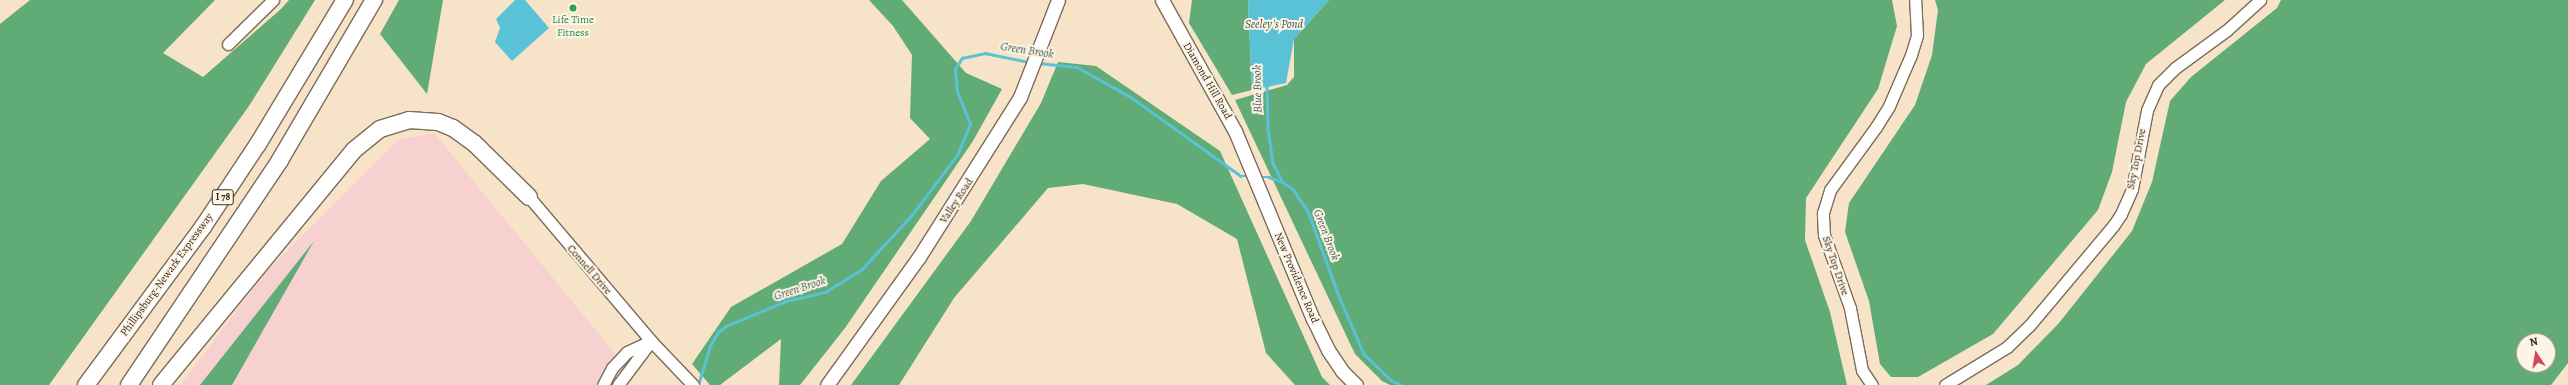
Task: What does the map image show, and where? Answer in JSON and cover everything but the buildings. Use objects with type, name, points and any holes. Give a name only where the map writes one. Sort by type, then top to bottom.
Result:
[{"type":"highway","name":"Phillipsburg-Newark Expressway","points":[[86,385],[203,227],[258,144],[345,0]]},
{"type":"highway","name":"I 78","points":[[129,385],[280,160],[374,0]]},
{"type":"highway","points":[[161,385],[354,150],[380,129],[410,120],[438,122],[453,128],[474,143],[529,197]]},
{"type":"main road","name":"Diamond Hill Road","points":[[1162,0],[1224,110],[1249,163]]},
{"type":"main road","name":"Valley Road","points":[[827,385],[920,257],[967,185],[1020,97],[1040,50],[1054,1]]},
{"type":"main road","name":"New Providence Road","points":[[1249,163],[1313,319],[1342,371],[1356,385]]},
{"type":"street","points":[[228,44],[273,0]]},
{"type":"street","name":"Sky Top Drive","points":[[1872,385],[1862,370],[1850,308],[1824,234],[1823,213],[1830,190],[1876,127],[1889,106],[1911,55],[1917,35],[1915,0]]},
{"type":"street","name":"Sky Top Drive","points":[[1945,385],[2007,347],[2029,326],[2113,226],[2121,214],[2132,189],[2145,119],[2158,86],[2175,68],[2227,30],[2260,0]]},
{"type":"street","name":"Connell Drive","points":[[529,197],[651,341],[690,382]]},
{"type":"street","points":[[602,385],[612,368],[627,352],[651,341]]},
{"type":"street","points":[[618,385],[651,341]]},
{"type":"shaded area","points":[[434,133],[616,355],[599,385],[180,385],[267,271],[398,140]]},
{"type":"green space","points":[[30,0],[215,0],[163,53],[203,77],[281,9],[289,0],[315,0],[249,106],[49,385],[0,385],[0,24]]},
{"type":"green space","points":[[399,0],[443,0],[427,94],[380,34]]},
{"type":"green space","points":[[869,0],[902,0],[966,73],[1002,89],[973,141],[845,328],[800,385],[779,385],[781,339],[720,385],[710,385],[692,364],[731,307],[842,244],[881,181],[930,139],[910,118],[912,55],[893,26]]},
{"type":"green space","points":[[1192,0],[1248,0],[1252,90],[1232,95],[1189,23]]},
{"type":"green space","points":[[1329,0],[1892,0],[1897,26],[1878,89],[1806,198],[1805,240],[1830,312],[1847,385],[1390,385],[1382,381],[1355,354],[1235,100],[1287,85],[1294,77],[1294,39]]},
{"type":"green space","points":[[1935,0],[2225,0],[2146,64],[2126,102],[2112,172],[2098,210],[1993,334],[1918,377],[1891,377],[1880,364],[1869,301],[1845,232],[1849,203],[1915,105],[1932,55],[1938,10]]},
{"type":"green space","points":[[2281,0],[2568,0],[2568,363],[2551,385],[1986,385],[2018,365],[2059,323],[2132,231],[2152,182],[2170,101],[2191,77],[2277,8]]},
{"type":"green space","points":[[1058,62],[1096,66],[1220,151],[1322,377],[1330,385],[1295,385],[1266,353],[1237,239],[1177,204],[1083,184],[1048,188],[954,298],[899,385],[851,385],[971,221],[1041,103]]},
{"type":"green space","points":[[314,241],[232,385],[200,385]]},
{"type":"water","points":[[515,0],[525,0],[549,28],[512,61],[495,42],[500,28],[496,19]]},
{"type":"water","name":"Seeley's Pond","points":[[1248,0],[1329,0],[1294,39],[1286,83],[1252,90]]},
{"type":"waterway","name":"Green Brook","points":[[698,385],[710,346],[718,332],[726,326],[786,301],[825,292],[861,270],[911,216],[957,155],[970,124],[957,92],[955,69],[962,58],[985,53],[1029,62]]},
{"type":"waterway","name":"Green Brook","points":[[1038,63],[1077,67],[1131,97],[1241,176],[1250,176]]},
{"type":"waterway","name":"Blue Brook","points":[[1267,84],[1268,128],[1273,163],[1282,181]]},
{"type":"waterway","name":"Green Brook","points":[[1259,177],[1269,177],[1283,182],[1293,189],[1308,211],[1339,296],[1364,354],[1391,380],[1401,385]]},
{"type":"place","name":"Life Time Fitness","points":[[573,8]]}]
